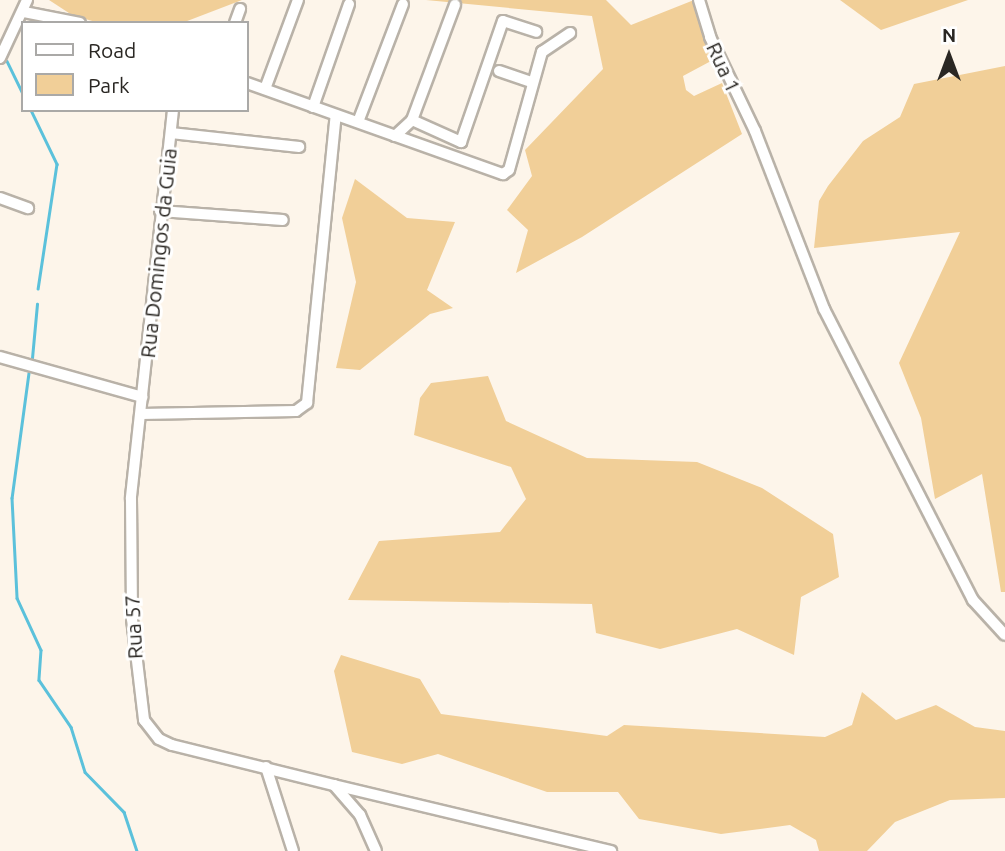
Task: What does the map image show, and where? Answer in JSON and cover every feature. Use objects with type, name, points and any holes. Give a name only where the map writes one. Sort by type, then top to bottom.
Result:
[{"type":"street","points":[[265,89],[298,0]]},
{"type":"street","name":"Rua 1","points":[[699,0],[710,37],[755,131],[824,309],[973,600],[1005,635]]},
{"type":"street","points":[[313,107],[349,4]]},
{"type":"street","points":[[358,122],[404,4]]},
{"type":"street","points":[[395,135],[412,120],[454,5]]},
{"type":"street","points":[[0,58],[25,6],[74,21]]},
{"type":"street","points":[[236,21],[240,9]]},
{"type":"street","points":[[412,120],[461,142],[503,21],[536,32]]},
{"type":"street","points":[[248,83],[506,174],[542,52],[570,33]]},
{"type":"street","points":[[499,71],[531,82]]},
{"type":"street","name":"Rua Domingos da Guia","points":[[142,397],[160,211],[173,112]]},
{"type":"street","points":[[141,414],[296,411],[307,403],[336,115]]},
{"type":"street","points":[[171,133],[299,147]]},
{"type":"street","points":[[0,198],[28,208]]},
{"type":"street","points":[[160,211],[282,220]]},
{"type":"street","points":[[0,357],[142,397]]},
{"type":"street","name":"Rua 57","points":[[142,397],[130,532],[133,632],[144,720],[159,739],[172,745],[611,851]]},
{"type":"street","points":[[266,767],[293,851]]},
{"type":"street","points":[[334,785],[360,815],[376,851]]},
{"type":"green space","points":[[49,0],[242,0],[187,21],[92,21],[72,15]]},
{"type":"green space","points":[[426,0],[606,0],[631,25],[694,0],[711,61],[683,76],[686,90],[694,96],[722,83],[742,134],[582,237],[516,273],[528,230],[507,210],[532,176],[525,150],[603,69],[592,16]]},
{"type":"green space","points":[[840,0],[968,0],[881,30]]},
{"type":"green space","points":[[1005,66],[1005,592],[1001,592],[982,474],[935,499],[921,418],[899,363],[960,232],[814,248],[819,201],[828,186],[863,141],[900,117],[914,84]]},
{"type":"green space","points":[[355,179],[407,218],[455,222],[427,290],[453,308],[430,314],[360,370],[336,368],[356,282],[342,218]]},
{"type":"green space","points":[[488,376],[506,421],[587,458],[697,462],[762,488],[833,534],[839,577],[801,597],[794,655],[737,629],[660,649],[596,633],[592,604],[348,600],[379,541],[500,532],[526,499],[511,467],[414,435],[420,398],[431,383]]},
{"type":"green space","points":[[341,655],[420,679],[441,714],[607,736],[624,725],[825,737],[852,725],[862,692],[896,720],[936,705],[975,727],[1005,731],[1005,798],[950,800],[895,822],[867,851],[819,851],[816,840],[790,825],[721,834],[639,819],[618,792],[547,792],[438,754],[402,764],[352,752],[334,671]]},
{"type":"waterway","points":[[7,61],[21,90]]},
{"type":"waterway","points":[[32,112],[57,164],[38,289]]},
{"type":"waterway","points":[[32,358],[37,304]]},
{"type":"waterway","points":[[29,373],[12,498],[17,598],[41,650],[39,680],[71,727],[85,772],[124,812],[137,851]]}]
